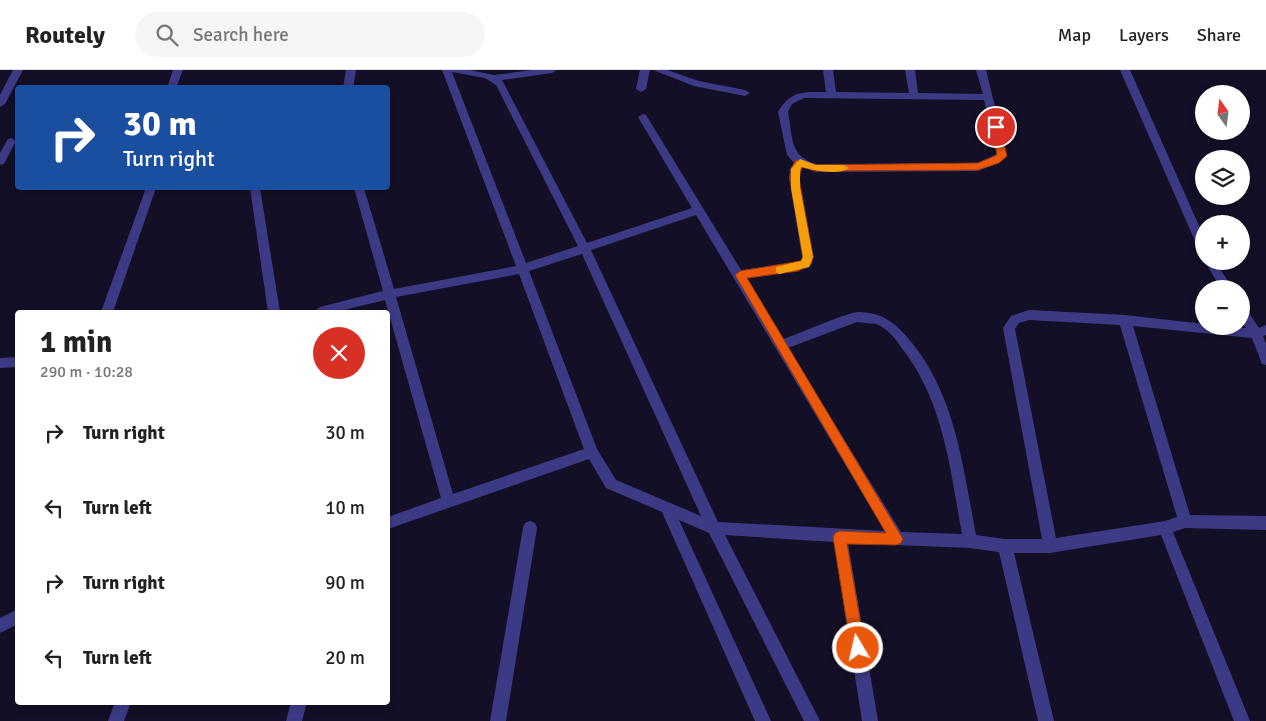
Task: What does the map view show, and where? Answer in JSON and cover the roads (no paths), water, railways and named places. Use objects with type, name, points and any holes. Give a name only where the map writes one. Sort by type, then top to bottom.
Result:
[{"type":"street","points":[[0,104],[18,70]]},
{"type":"street","points":[[172,85],[178,70]]},
{"type":"street","points":[[348,85],[351,70]]},
{"type":"street","points":[[447,70],[592,452],[611,484],[714,528],[840,537],[970,541],[1005,546],[1050,546],[1165,528],[1185,521],[1266,523]]},
{"type":"street","points":[[454,70],[495,78],[552,70]]},
{"type":"street","points":[[640,89],[645,70]]},
{"type":"street","points":[[658,70],[696,84],[744,94]]},
{"type":"street","points":[[828,70],[831,93]]},
{"type":"street","points":[[910,70],[914,95]]},
{"type":"street","points":[[981,70],[988,97],[1002,156],[987,164],[978,167],[816,168],[800,163],[792,154],[783,112],[789,102],[802,94],[988,97]]},
{"type":"street","points":[[1125,70],[1195,229]]},
{"type":"street","points":[[495,78],[500,83],[585,249],[714,528],[812,721]]},
{"type":"street","points":[[643,117],[782,345],[896,539]]},
{"type":"street","points":[[0,142],[14,141]]},
{"type":"street","points":[[0,162],[14,141]]},
{"type":"street","points":[[740,275],[798,267],[806,264],[808,257],[794,178],[795,169],[800,163]]},
{"type":"street","points":[[107,310],[150,190]]},
{"type":"street","points":[[255,190],[274,310]]},
{"type":"street","points":[[360,190],[449,502]]},
{"type":"street","points":[[328,310],[389,294],[523,269],[698,210]]},
{"type":"street","points":[[1050,546],[1009,328],[1015,319],[1029,315],[1125,320],[1261,332]]},
{"type":"street","points":[[782,345],[857,317],[880,320],[894,329],[920,360],[934,387],[948,426],[970,541]]},
{"type":"street","points":[[1125,320],[1185,521]]},
{"type":"street","points":[[1250,320],[1261,332],[1266,360]]},
{"type":"street","points":[[0,363],[15,362]]},
{"type":"street","points":[[390,522],[592,452]]},
{"type":"street","points":[[668,508],[763,721]]},
{"type":"street","points":[[498,721],[530,528]]},
{"type":"street","points":[[1165,528],[1242,721]]},
{"type":"street","points":[[840,537],[870,721]]},
{"type":"street","points":[[1005,546],[1046,721]]},
{"type":"street","points":[[0,626],[15,618]]},
{"type":"street","points":[[116,721],[122,705]]},
{"type":"street","points":[[294,721],[297,705]]}]
